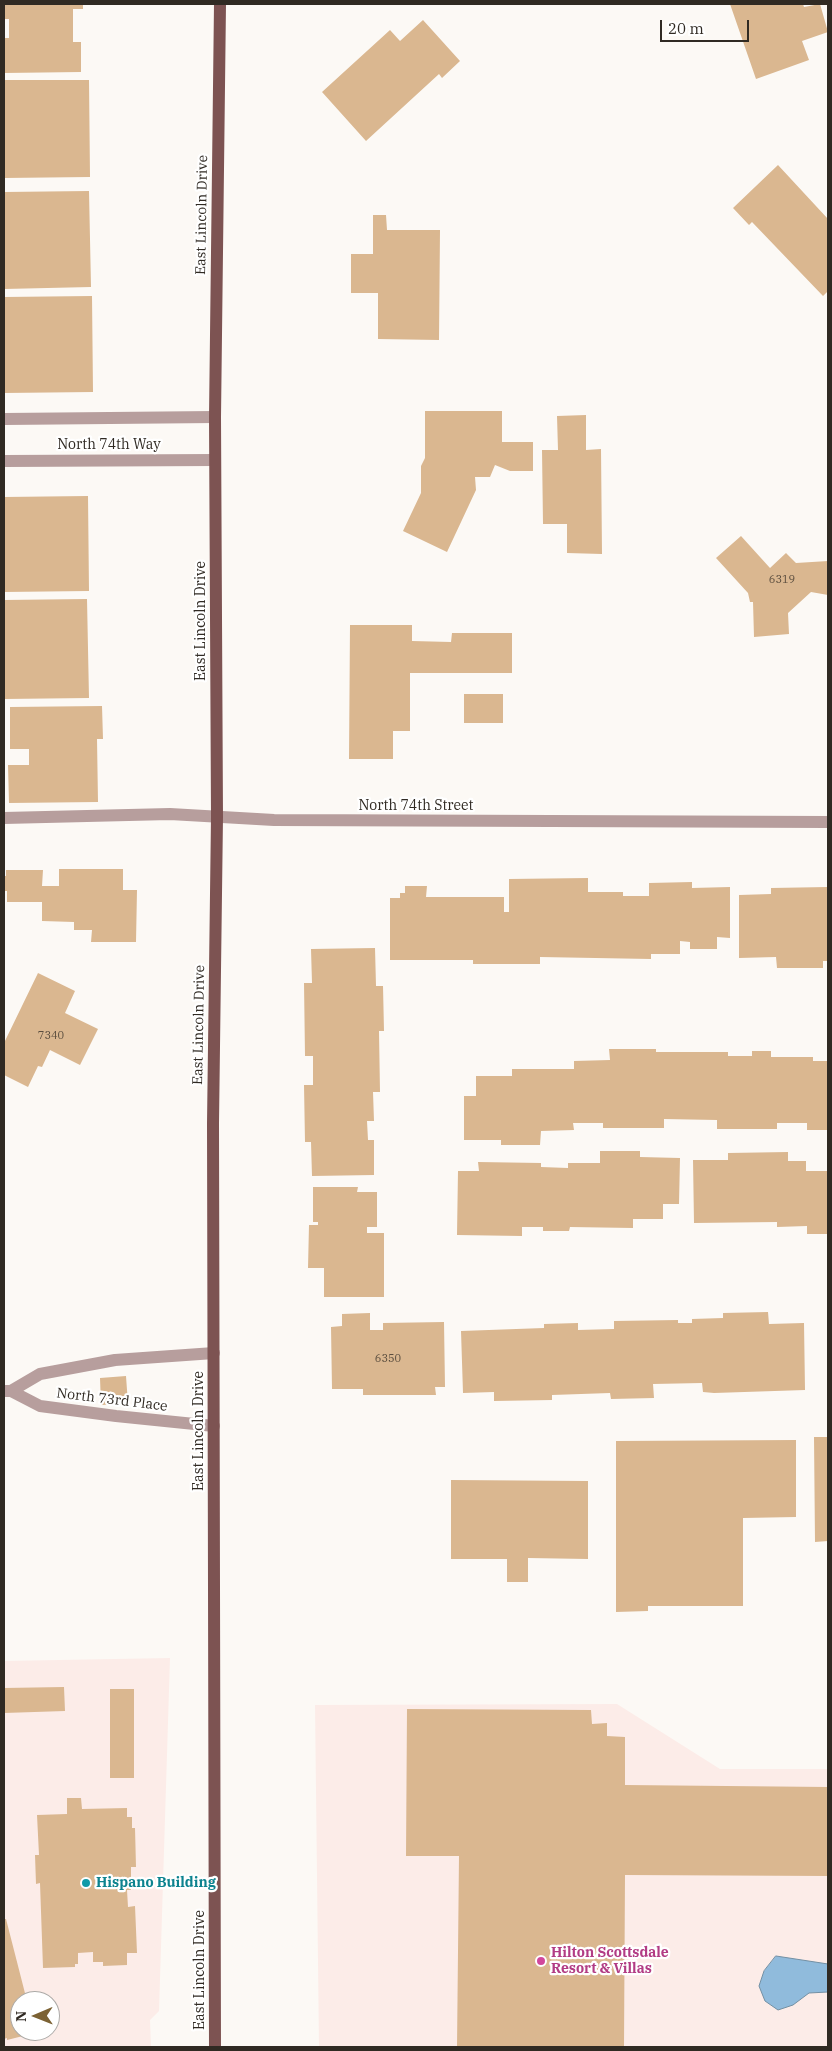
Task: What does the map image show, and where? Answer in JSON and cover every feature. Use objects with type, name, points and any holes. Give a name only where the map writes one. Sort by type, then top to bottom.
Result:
[{"type":"main road","name":"East Lincoln Drive","points":[[215,2047],[213,1124],[217,817],[215,417],[220,4]]},
{"type":"street","name":"North 74th Way","points":[[4,419],[215,417]]},
{"type":"street","name":"North 74th Way","points":[[4,461],[215,460]]},
{"type":"street","name":"North 74th Street","points":[[4,818],[170,814],[274,820],[828,822]]},
{"type":"street","name":"North 73rd Place","points":[[7,1391],[40,1374],[115,1360],[214,1353]]},
{"type":"street","name":"North 73rd Place","points":[[7,1391],[40,1406],[214,1426]]},
{"type":"shaded area","points":[[170,1658],[159,2011],[150,2020],[151,2047],[4,2047],[4,1661]]},
{"type":"shaded area","points":[[617,1704],[720,1769],[828,1769],[828,2047],[319,2047],[315,1705]]},
{"type":"water","points":[[776,1956],[828,1964],[828,1992],[809,1993],[793,2005],[778,2010],[765,2001],[759,1986],[764,1971]]},
{"type":"building","points":[[4,4],[83,4],[83,9],[73,9],[73,42],[81,42],[81,72],[4,73],[4,38],[9,38],[9,19],[4,19]]},
{"type":"building","points":[[730,4],[803,4],[804,7],[820,4],[828,32],[802,41],[809,60],[756,79]]},
{"type":"building","points":[[423,20],[460,61],[442,78],[439,74],[366,141],[322,92],[390,30],[400,41]]},
{"type":"building","points":[[4,80],[89,80],[90,177],[4,178]]},
{"type":"building","points":[[778,165],[828,219],[828,291],[823,296],[752,222],[749,225],[733,208]]},
{"type":"building","points":[[89,191],[91,287],[4,289],[4,192]]},
{"type":"building","points":[[373,215],[386,215],[387,230],[440,230],[439,340],[378,339],[378,293],[351,293],[351,254],[373,254]]},
{"type":"building","points":[[92,296],[93,392],[4,393],[4,297]]},
{"type":"building","points":[[425,411],[502,411],[502,442],[533,442],[533,471],[510,471],[495,465],[490,477],[475,477],[476,490],[447,552],[403,531],[421,493],[421,466],[425,458]]},
{"type":"building","points":[[586,415],[586,450],[601,449],[602,554],[567,553],[567,524],[543,524],[542,450],[558,450],[557,416]]},
{"type":"building","points":[[88,496],[89,591],[4,592],[4,497]]},
{"type":"building","points":[[741,536],[770,568],[786,553],[796,563],[828,561],[828,595],[811,592],[788,613],[789,634],[754,637],[753,602],[750,602],[748,593],[716,558]]},
{"type":"building","points":[[87,599],[89,698],[4,699],[4,600]]},
{"type":"building","points":[[350,625],[412,625],[412,641],[451,642],[452,633],[512,633],[512,673],[410,673],[410,731],[393,731],[393,759],[349,759]]},
{"type":"building","points":[[464,694],[503,694],[503,723],[464,723]]},
{"type":"building","points":[[102,706],[103,739],[97,739],[98,802],[9,803],[8,765],[29,765],[29,749],[10,749],[10,707]]},
{"type":"building","points":[[59,869],[123,869],[123,890],[137,890],[136,942],[91,942],[92,930],[74,930],[74,922],[42,921],[42,902],[7,902],[7,891],[4,891],[6,870],[43,870],[42,886],[59,886]]},
{"type":"building","points":[[588,878],[588,892],[623,892],[623,896],[649,896],[649,883],[692,882],[692,888],[730,887],[730,938],[717,937],[717,949],[690,949],[690,942],[680,941],[680,954],[651,954],[651,959],[540,957],[540,964],[473,964],[473,960],[390,960],[390,898],[400,898],[400,893],[405,893],[405,886],[427,886],[426,897],[504,897],[504,912],[509,912],[509,879]]},
{"type":"building","points":[[828,887],[828,961],[823,961],[823,968],[777,968],[776,957],[739,958],[739,895],[771,894],[771,888]]},
{"type":"building","points":[[375,948],[376,986],[383,986],[384,1031],[379,1031],[380,1092],[373,1092],[374,1121],[367,1121],[368,1140],[374,1140],[374,1175],[312,1176],[311,1142],[305,1142],[304,1085],[313,1085],[313,1056],[305,1056],[304,983],[312,983],[311,949]]},
{"type":"building","points":[[38,973],[75,991],[65,1013],[98,1029],[80,1065],[50,1050],[42,1067],[38,1066],[28,1087],[4,1075],[4,1043]]},
{"type":"building","points":[[609,1049],[656,1049],[656,1052],[728,1052],[728,1056],[752,1056],[752,1051],[771,1051],[771,1057],[813,1057],[813,1061],[828,1061],[828,1130],[807,1130],[807,1123],[777,1123],[777,1129],[717,1129],[717,1120],[664,1119],[664,1128],[603,1128],[603,1123],[573,1123],[574,1130],[541,1131],[540,1145],[501,1145],[501,1140],[464,1140],[464,1096],[476,1096],[476,1076],[512,1076],[512,1069],[574,1069],[574,1061],[610,1060]]},
{"type":"building","points":[[600,1151],[640,1151],[640,1157],[680,1158],[679,1204],[663,1204],[663,1219],[633,1219],[633,1228],[570,1227],[569,1231],[543,1231],[543,1227],[522,1227],[522,1236],[457,1235],[458,1171],[479,1171],[478,1162],[541,1163],[541,1167],[568,1168],[568,1163],[600,1163]]},
{"type":"building","points":[[788,1152],[788,1161],[806,1161],[806,1171],[828,1171],[828,1234],[807,1234],[807,1226],[777,1227],[777,1222],[694,1223],[693,1160],[728,1160],[728,1153]]},
{"type":"building","points":[[313,1187],[358,1187],[357,1192],[377,1192],[377,1227],[367,1227],[367,1233],[384,1233],[384,1297],[324,1297],[324,1268],[308,1268],[309,1225],[318,1225],[318,1222],[313,1222]]},
{"type":"building","points":[[768,1312],[769,1324],[804,1323],[805,1390],[714,1393],[703,1392],[702,1383],[653,1384],[654,1398],[611,1399],[610,1393],[552,1395],[552,1400],[494,1401],[494,1392],[463,1393],[461,1331],[544,1328],[544,1324],[578,1323],[578,1330],[614,1329],[614,1321],[678,1320],[678,1323],[692,1323],[692,1319],[723,1318],[723,1313]]},
{"type":"building","points":[[370,1313],[370,1330],[383,1330],[383,1323],[444,1322],[445,1387],[435,1387],[436,1395],[363,1395],[363,1389],[332,1389],[331,1327],[342,1326],[342,1314]]},
{"type":"building","points":[[126,1376],[128,1404],[101,1405],[100,1378]]},
{"type":"building","points":[[814,1437],[828,1437],[828,1541],[815,1542]]},
{"type":"building","points":[[796,1440],[796,1517],[743,1518],[743,1606],[648,1606],[648,1611],[616,1612],[616,1441]]},
{"type":"building","points":[[451,1480],[588,1481],[588,1559],[528,1558],[528,1582],[507,1582],[507,1559],[451,1559]]},
{"type":"building","points":[[64,1687],[65,1711],[4,1713],[4,1688]]},
{"type":"building","points":[[110,1689],[134,1689],[134,1778],[110,1778]]},
{"type":"building","name":"Hilton Scottsdale Resort & Villas","points":[[407,1709],[591,1710],[592,1724],[607,1723],[607,1736],[625,1737],[625,1785],[828,1787],[828,1876],[625,1875],[624,2047],[457,2047],[459,1856],[406,1856]]},
{"type":"building","name":"Hispano Building","points":[[67,1798],[81,1798],[82,1809],[127,1808],[127,1817],[132,1817],[132,1828],[135,1828],[136,1867],[131,1867],[131,1890],[127,1890],[128,1907],[135,1906],[137,1953],[127,1953],[127,1965],[103,1966],[103,1962],[93,1962],[93,1952],[78,1953],[78,1964],[75,1964],[75,1967],[43,1968],[40,1883],[36,1884],[35,1855],[39,1855],[37,1815],[67,1814]]},
{"type":"building","points":[[4,1919],[6,1919],[24,1991],[10,1991],[10,2039],[4,2039]]},
{"type":"place","name":"Hispano Building","points":[[86,1883]]},
{"type":"place","name":"Hilton Scottsdale Resort & Villas","points":[[541,1961]]}]
